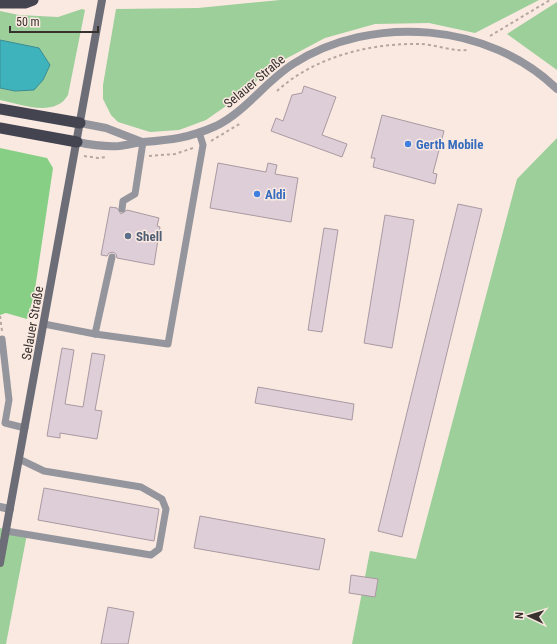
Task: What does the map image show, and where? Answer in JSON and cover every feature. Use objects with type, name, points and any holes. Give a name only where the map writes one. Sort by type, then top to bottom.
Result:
[{"type":"highway","points":[[0,3],[26,3],[33,0]]},
{"type":"highway","points":[[0,109],[80,123]]},
{"type":"highway","points":[[0,128],[77,142]]},
{"type":"main road","name":"Selauer Straße","points":[[0,563],[102,0]]},
{"type":"street","name":"Selauer Straße","points":[[77,142],[97,146],[117,146],[143,142],[169,141],[199,132],[238,113],[276,76],[293,64],[340,43],[376,34],[412,32],[457,36],[480,42],[520,62],[557,89]]},
{"type":"street","name":"Selauer Straße","points":[[80,123],[106,128],[143,142]]},
{"type":"street","points":[[0,507],[10,509]]},
{"type":"lane","points":[[44,324],[95,334],[168,344],[203,144],[199,132]]},
{"type":"lane","points":[[122,209],[124,202],[135,194],[143,142]]},
{"type":"lane","points":[[95,334],[112,257]]},
{"type":"lane","points":[[2,339],[10,400],[5,422],[25,428]]},
{"type":"lane","points":[[6,531],[151,554],[159,549],[166,509],[162,499],[141,487],[44,471],[19,459]]},
{"type":"path","points":[[273,95],[283,85],[303,72],[330,59],[355,51],[382,46],[418,44],[466,51],[550,0]]},
{"type":"path","points":[[142,156],[160,157],[175,154],[220,137],[241,122]]},
{"type":"path","points":[[74,154],[98,158],[110,156]]},
{"type":"path","points":[[0,316],[2,339]]},
{"type":"green space","points":[[280,0],[539,0],[475,33],[429,23],[375,24],[325,38],[274,65],[236,99],[206,120],[179,130],[150,132],[118,122],[111,115],[103,99],[103,85],[116,9],[198,8]]},
{"type":"green space","points":[[557,2],[557,70],[507,34]]},
{"type":"green space","points":[[82,9],[85,10],[68,95],[62,102],[55,106],[37,108],[0,100],[0,88],[15,91],[2,41],[0,40],[0,11],[19,15],[58,17]]},
{"type":"green space","points":[[557,138],[557,644],[352,644],[370,551],[416,559],[517,179]]},
{"type":"green space","points":[[0,148],[47,158],[53,168],[34,296],[27,319],[6,313],[0,315]]},
{"type":"green space","points":[[0,528],[27,534],[6,644],[0,644]]},
{"type":"water","points":[[0,40],[39,48],[50,65],[43,80],[34,90],[15,91],[0,88]]},
{"type":"building","points":[[304,86],[336,97],[322,135],[347,144],[342,157],[271,131],[276,118],[283,121],[292,95],[302,93]]},
{"type":"building","name":"Gerth Mobile","points":[[382,115],[444,131],[433,173],[437,174],[435,184],[373,167],[375,158],[371,158]]},
{"type":"building","name":"Aldi","points":[[218,163],[266,172],[268,163],[277,165],[275,174],[298,178],[291,222],[210,208]]},
{"type":"building","points":[[458,204],[482,209],[402,537],[378,531]]},
{"type":"building","points":[[110,207],[117,208],[121,214],[127,210],[159,218],[157,226],[160,227],[154,265],[117,258],[116,254],[113,252],[109,253],[107,256],[101,255]]},
{"type":"building","points":[[385,215],[414,220],[392,348],[364,343]]},
{"type":"building","points":[[324,228],[338,230],[322,332],[308,330]]},
{"type":"building","points":[[62,348],[74,350],[65,404],[83,407],[92,353],[105,355],[95,410],[102,411],[97,439],[60,433],[60,438],[47,436]]},
{"type":"building","points":[[258,387],[354,404],[352,420],[255,403]]},
{"type":"building","points":[[44,488],[159,509],[154,541],[38,520]]},
{"type":"building","points":[[200,516],[325,539],[319,570],[194,548]]},
{"type":"building","points":[[351,575],[378,579],[375,597],[349,593]]},
{"type":"building","points":[[108,607],[134,612],[128,644],[101,644]]},
{"type":"place","name":"Gerth Mobile","points":[[408,144]]},
{"type":"place","name":"Aldi","points":[[257,194]]},
{"type":"place","name":"Shell","points":[[128,236]]}]
